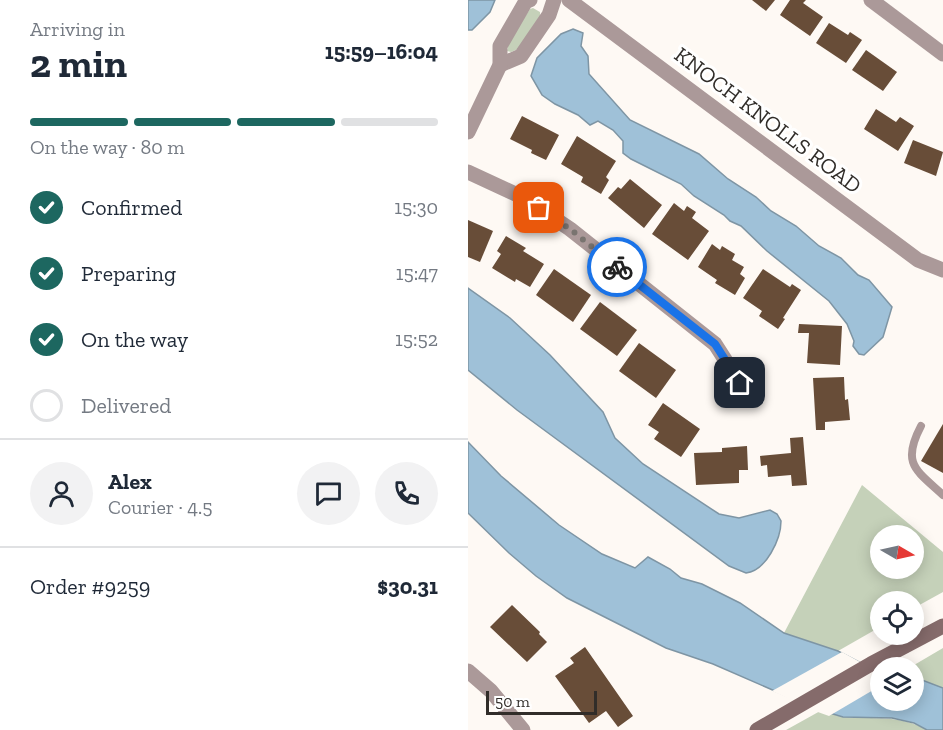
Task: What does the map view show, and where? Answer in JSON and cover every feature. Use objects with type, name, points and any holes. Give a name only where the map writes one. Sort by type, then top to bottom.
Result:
[{"type":"main road","points":[[757,730],[871,664],[943,626]]},
{"type":"street","points":[[468,132],[500,65],[500,46],[526,1],[530,0]]},
{"type":"street","points":[[500,65],[521,57],[549,15],[554,0]]},
{"type":"street","name":"KNOCH KNOLLS ROAD","points":[[569,0],[918,260],[943,270]]},
{"type":"street","points":[[871,0],[943,54]]},
{"type":"street","points":[[468,172],[524,198],[570,229],[715,344],[740,383]]},
{"type":"street","points":[[468,671],[491,691],[523,730]]},
{"type":"lane","points":[[921,426],[913,442],[910,455],[921,474],[943,495]]},
{"type":"green space","points":[[533,8],[540,12],[540,16],[518,49],[507,51],[509,41],[530,9]]},
{"type":"green space","points":[[743,372],[752,375],[755,384],[752,393],[743,396],[734,393],[731,384],[734,375]]},
{"type":"green space","points":[[862,485],[910,525],[870,525],[870,579],[924,579],[924,536],[943,552],[943,592],[924,602],[924,591],[870,591],[870,633],[838,651],[784,633]]},
{"type":"green space","points":[[943,648],[943,688],[924,681],[924,659]]},
{"type":"green space","points":[[822,710],[844,717],[896,720],[927,730],[786,730]]},
{"type":"water","points":[[468,0],[495,0],[490,12],[472,30],[468,30]]},
{"type":"water","points":[[573,29],[583,33],[581,46],[588,56],[589,74],[630,120],[699,154],[771,211],[796,226],[819,246],[841,258],[858,275],[869,280],[892,307],[883,337],[864,355],[859,354],[853,346],[854,341],[847,324],[829,301],[767,251],[741,226],[694,196],[681,184],[623,153],[623,141],[613,130],[598,121],[590,125],[578,115],[542,95],[531,76],[537,58],[561,34]]},
{"type":"water","points":[[468,288],[510,318],[550,355],[603,412],[615,438],[643,464],[719,514],[739,518],[770,510],[777,514],[781,521],[778,536],[771,553],[760,567],[746,573],[729,566],[517,410],[468,370]]},
{"type":"water","points":[[468,442],[501,476],[559,525],[602,554],[635,568],[648,557],[681,578],[702,584],[740,603],[784,633],[838,651],[870,668],[870,711],[924,711],[924,681],[943,688],[943,730],[927,730],[914,723],[892,718],[843,717],[816,709],[713,664],[666,648],[567,598],[509,553],[468,513]]},
{"type":"pier","points":[[842,652],[870,667],[870,692],[829,716],[772,691]]},
{"type":"building","points":[[752,0],[775,0],[766,11]]},
{"type":"building","points":[[790,0],[806,0],[803,3],[823,17],[810,36],[780,15]]},
{"type":"building","points":[[829,23],[848,35],[850,32],[862,40],[846,63],[816,43]]},
{"type":"building","points":[[866,50],[897,72],[883,91],[852,70]]},
{"type":"building","points":[[876,109],[896,122],[900,117],[914,126],[898,151],[864,129]]},
{"type":"building","points":[[522,116],[559,135],[546,160],[510,139]]},
{"type":"building","points":[[577,136],[616,161],[606,177],[609,180],[601,194],[581,182],[583,177],[561,164]]},
{"type":"building","points":[[913,140],[943,152],[936,176],[904,163]]},
{"type":"building","points":[[630,179],[662,205],[644,228],[608,198]]},
{"type":"building","points":[[674,203],[684,211],[687,206],[696,212],[692,218],[709,231],[688,260],[652,234]]},
{"type":"building","points":[[468,220],[493,231],[480,262],[468,257]]},
{"type":"building","points":[[506,236],[526,248],[523,251],[544,264],[530,287],[516,279],[515,282],[492,268],[501,254],[497,251]]},
{"type":"building","points":[[712,244],[720,250],[722,246],[735,254],[732,260],[744,267],[740,274],[745,278],[735,295],[715,283],[717,280],[698,267]]},
{"type":"building","points":[[554,269],[591,295],[573,322],[536,295]]},
{"type":"building","points":[[763,269],[790,287],[792,284],[801,290],[778,329],[759,316],[762,311],[743,298]]},
{"type":"building","points":[[600,302],[637,330],[617,356],[580,329]]},
{"type":"building","points":[[799,324],[842,326],[840,365],[807,363],[809,333],[798,333]]},
{"type":"building","points":[[639,343],[676,370],[656,398],[619,371]]},
{"type":"building","points":[[844,377],[845,400],[848,399],[850,420],[825,422],[825,430],[816,430],[813,378]]},
{"type":"building","points":[[663,403],[700,429],[681,457],[654,439],[659,432],[648,425]]},
{"type":"building","points":[[943,424],[943,473],[921,461]]},
{"type":"building","points":[[803,437],[807,485],[792,486],[791,475],[768,477],[767,465],[761,466],[760,456],[791,453],[790,438]]},
{"type":"building","points":[[747,446],[748,470],[739,470],[739,483],[696,485],[694,453],[722,452],[722,448]]},
{"type":"building","points":[[512,605],[547,642],[527,662],[490,627]]},
{"type":"building","points":[[585,647],[633,716],[618,727],[606,711],[589,723],[555,676],[574,663],[570,658]]},
{"type":"way so far","points":[[539,208],[570,229],[617,267]]},
{"type":"route","points":[[617,267],[715,344],[740,383]]}]
